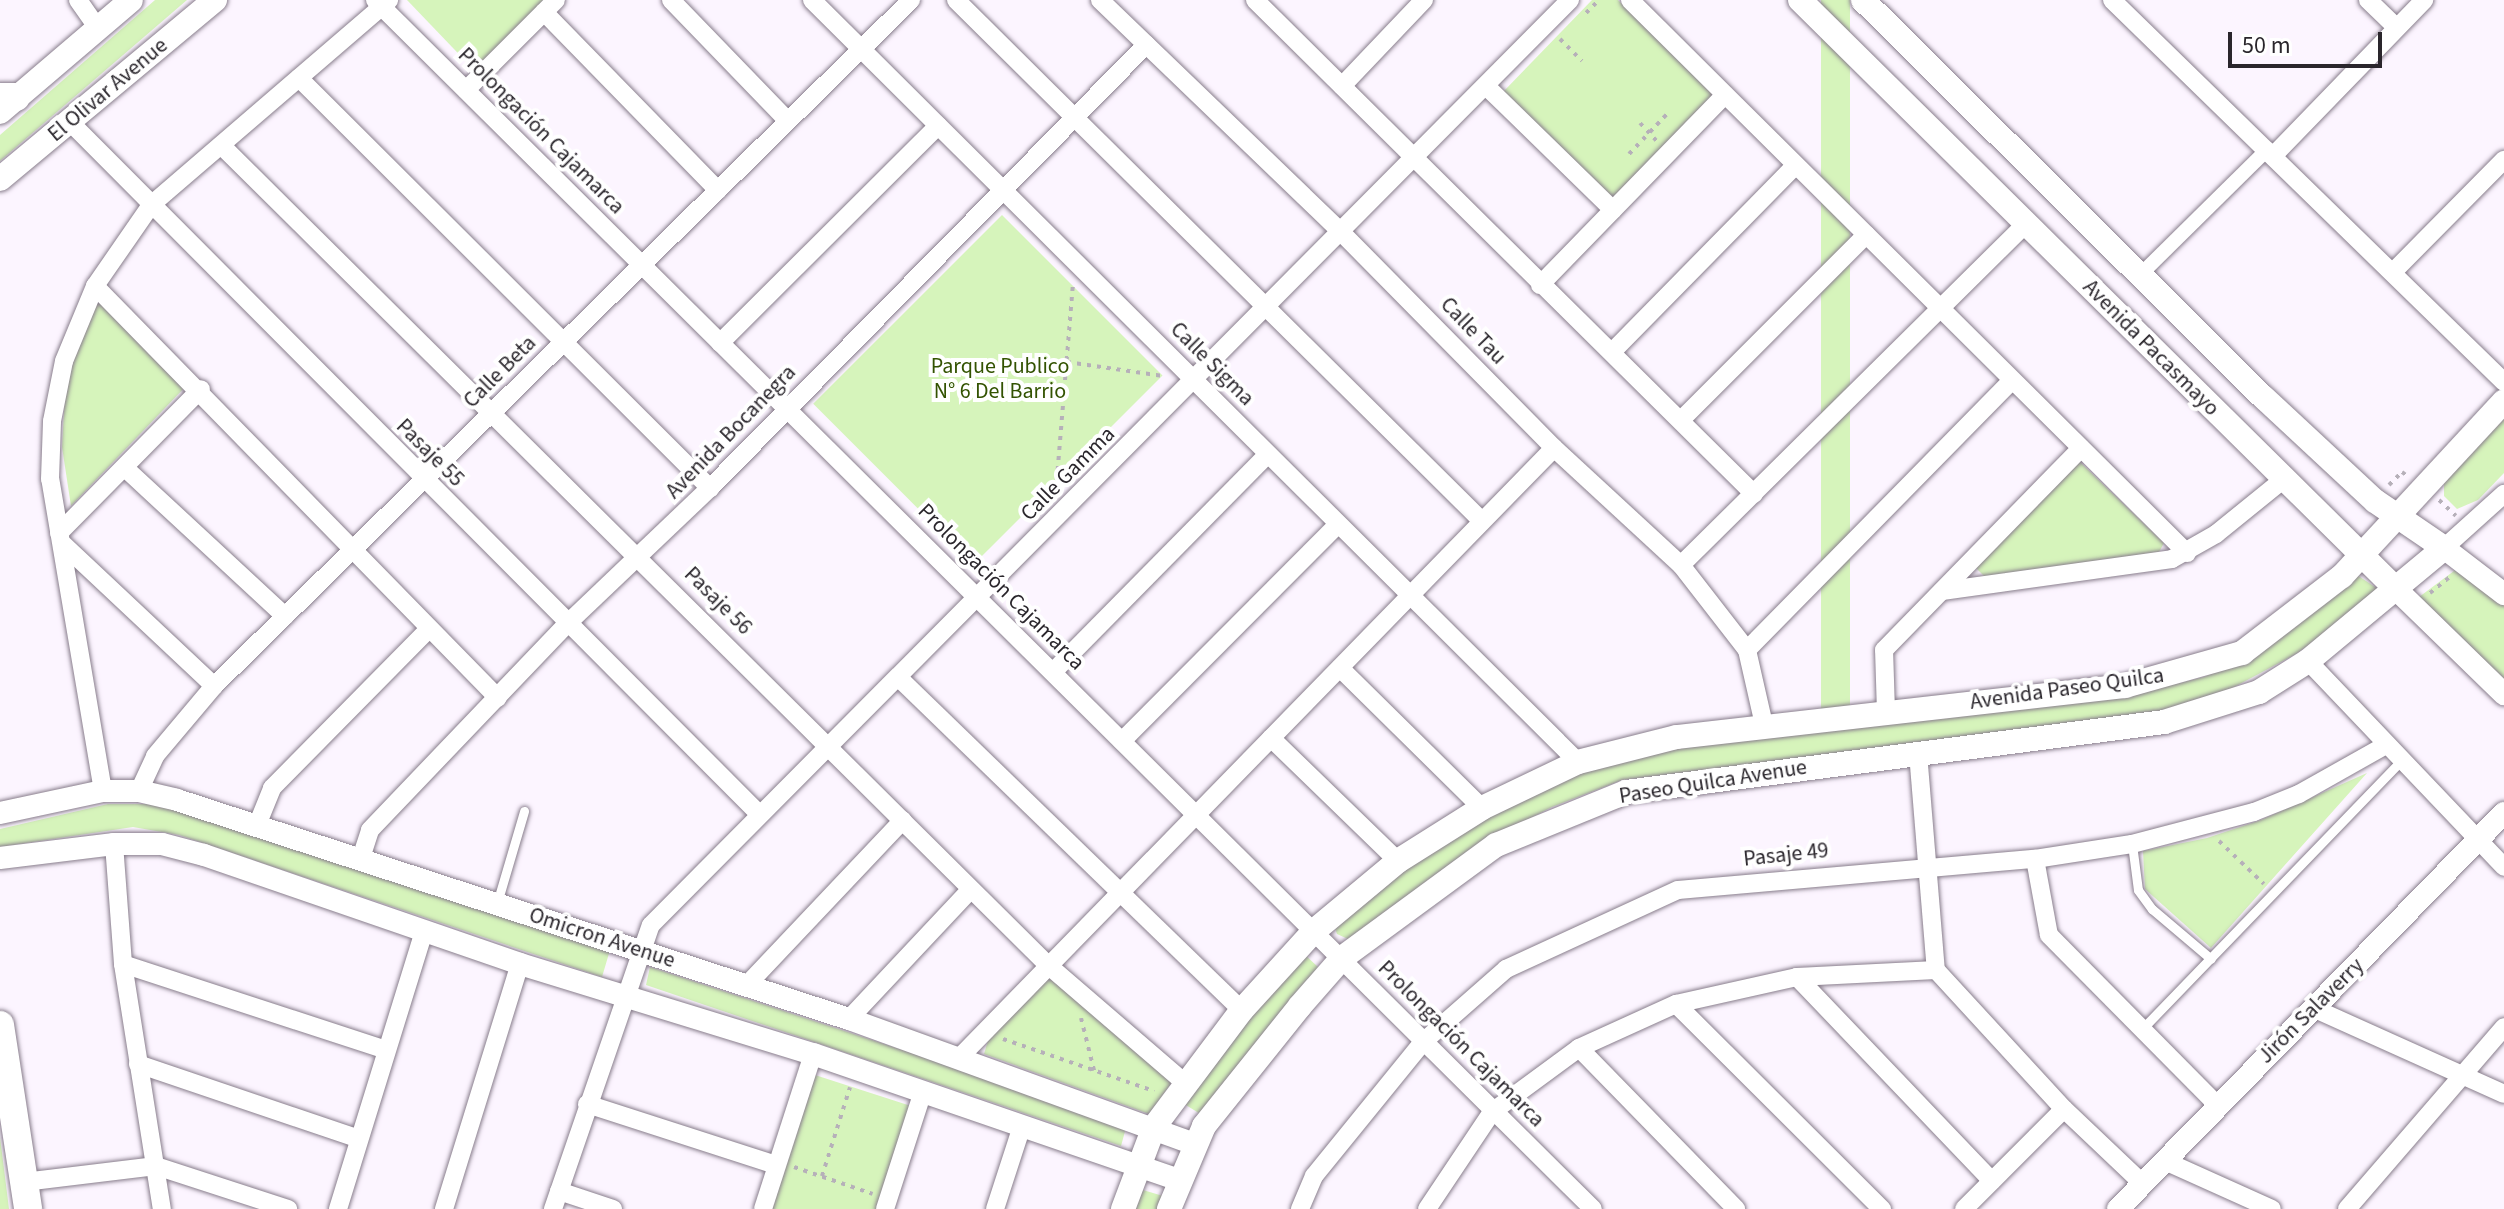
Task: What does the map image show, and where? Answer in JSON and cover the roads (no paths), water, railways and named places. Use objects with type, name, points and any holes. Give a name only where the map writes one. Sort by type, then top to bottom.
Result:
[{"type":"main road","points":[[5,102],[131,0]]},
{"type":"main road","name":"El Olivar Avenue","points":[[0,179],[215,0]]},
{"type":"main road","name":"Avenida Pacasmayo","points":[[1800,0],[2396,589]]},
{"type":"main road","name":"Avenida Pacasmayo","points":[[1863,0],[2264,398],[2398,518],[2444,548]]},
{"type":"main road","name":"Avenida Paseo Quilca","points":[[1764,725],[2125,686],[2183,673],[2242,653],[2328,590],[2363,556],[2504,401]]},
{"type":"main road","points":[[2396,589],[2444,548]]},
{"type":"main road","name":"Paseo Quilca Avenue","points":[[1169,1209],[1194,1144],[1342,958],[1461,867],[1569,812],[1626,792],[1700,780],[2164,722],[2259,692],[2308,661],[2396,589]]},
{"type":"main road","name":"Paseo Quilca Avenue","points":[[1123,1209],[1154,1127],[1242,1010],[1314,931],[1398,861],[1482,808],[1578,762],[1677,737],[1764,725]]},
{"type":"main road","points":[[0,1025],[26,1195]]},
{"type":"street","points":[[78,0],[98,29]]},
{"type":"street","points":[[671,0],[788,121]]},
{"type":"street","name":"Calle Sigma","points":[[812,0],[1578,762]]},
{"type":"street","name":"Calle Beta","points":[[139,791],[155,756],[214,686],[911,0]]},
{"type":"street","points":[[956,0],[1482,521]]},
{"type":"street","name":"Calle Tau","points":[[1100,0],[1342,233],[1554,448],[1681,565],[1747,650],[1764,725]]},
{"type":"street","points":[[1342,86],[1424,0]]},
{"type":"street","name":"Calle Gamma","points":[[556,1200],[623,996],[651,925],[826,745],[899,678],[1417,160],[1570,0]]},
{"type":"street","points":[[1630,0],[2187,553]]},
{"type":"street","points":[[2112,0],[2504,382]]},
{"type":"street","points":[[2368,0],[2397,28]]},
{"type":"street","points":[[2139,276],[2271,152],[2424,0]]},
{"type":"street","points":[[103,791],[50,479],[52,421],[64,361],[95,286],[151,205],[222,146],[382,2]]},
{"type":"street","name":"Prolongación Cajamarca","points":[[382,2],[466,90],[1593,1209]]},
{"type":"street","points":[[1267,4],[1342,86],[1754,494]]},
{"type":"street","points":[[466,90],[550,6],[718,190]]},
{"type":"street","name":"Avenida Bocanegra","points":[[361,858],[370,830],[568,623],[710,488],[1146,45]]},
{"type":"street","points":[[299,78],[710,488]]},
{"type":"street","points":[[1487,87],[1613,210]]},
{"type":"street","points":[[1540,285],[1725,95]]},
{"type":"street","name":"Pasaje 55","points":[[71,123],[423,481],[758,813]]},
{"type":"street","points":[[720,343],[938,126]]},
{"type":"street","name":"Pasaje 56","points":[[222,146],[641,556],[1049,966],[1185,1083]]},
{"type":"street","points":[[2393,272],[2504,160]]},
{"type":"street","points":[[1612,352],[1796,165]]},
{"type":"street","points":[[1681,565],[2026,223]]},
{"type":"street","points":[[1681,420],[1866,235]]},
{"type":"street","points":[[95,286],[201,389],[353,552],[498,698]]},
{"type":"street","points":[[1747,650],[2012,380]]},
{"type":"street","points":[[62,539],[201,389]]},
{"type":"street","points":[[959,1058],[1554,448]]},
{"type":"street","points":[[1886,712],[1884,650],[2081,448]]},
{"type":"street","points":[[1053,672],[1268,454]]},
{"type":"street","points":[[125,468],[285,616]]},
{"type":"street","points":[[1942,591],[2147,566],[2187,553],[2284,479]]},
{"type":"street","points":[[2444,548],[2504,494]]},
{"type":"street","points":[[1122,741],[1338,524]]},
{"type":"street","points":[[62,539],[214,686]]},
{"type":"street","name":"Avenida Pacasmayo","points":[[2444,548],[2504,594]]},
{"type":"street","name":"Avenida Pacasmayo","points":[[2396,589],[2504,694]]},
{"type":"street","points":[[258,823],[272,788],[429,629]]},
{"type":"street","points":[[2308,661],[2504,867]]},
{"type":"street","points":[[1340,668],[1482,808]]},
{"type":"street","points":[[899,678],[1242,1010]]},
{"type":"street","points":[[1271,738],[1398,861]]},
{"type":"street","name":"Pasaje 49","points":[[1300,1209],[1314,1176],[1423,1042],[1506,969],[1678,890],[1928,864],[2035,859],[2132,844],[2209,825],[2299,794],[2386,745]]},
{"type":"street","points":[[1918,753],[1936,970],[2064,1109],[2143,1184]]},
{"type":"street","name":"Omicron Avenue","points":[[0,813],[103,791],[139,791],[258,823],[849,1019],[1194,1144]]},
{"type":"street","name":"Jirón Salaverry","points":[[2118,1209],[2504,813]]},
{"type":"street","points":[[746,986],[903,820]]},
{"type":"street","points":[[0,858],[114,844],[162,844],[204,855],[520,964],[856,1068],[1178,1180]]},
{"type":"street","points":[[114,844],[123,964],[162,1209]]},
{"type":"street","points":[[2035,859],[2049,935],[2218,1106]]},
{"type":"street","points":[[849,1019],[971,889]]},
{"type":"street","points":[[338,1209],[424,932]]},
{"type":"street","points":[[123,964],[386,1050]]},
{"type":"street","points":[[444,1209],[520,964]]},
{"type":"street","points":[[1430,1208],[1492,1112],[1579,1048],[1676,1004],[1797,977],[1936,970]]},
{"type":"street","points":[[1797,977],[1992,1181]]},
{"type":"street","points":[[1676,1004],[1882,1209]]},
{"type":"street","points":[[2313,1008],[2504,1094]]},
{"type":"street","points":[[2347,1209],[2504,1027]]},
{"type":"street","points":[[1579,1048],[1736,1209]]},
{"type":"street","points":[[763,1209],[813,1054]]},
{"type":"street","points":[[138,1064],[359,1139]]},
{"type":"street","points":[[887,1204],[923,1091]]},
{"type":"street","points":[[587,1104],[776,1165]]},
{"type":"street","points":[[1964,1209],[2064,1109]]},
{"type":"street","points":[[995,1209],[1022,1126]]},
{"type":"street","points":[[2165,1161],[2272,1209]]},
{"type":"street","points":[[26,1195],[156,1166],[282,1208]]},
{"type":"street","points":[[556,1200],[613,1209]]},
{"type":"lane","points":[[2142,1029],[2401,761]]},
{"type":"lane","points":[[497,903],[524,811]]},
{"type":"lane","points":[[2132,844],[2138,890],[2152,909],[2211,959]]},
{"type":"park label","name":"Parque Publico N° 6 Del Barrio","points":[[1000,378]]}]
